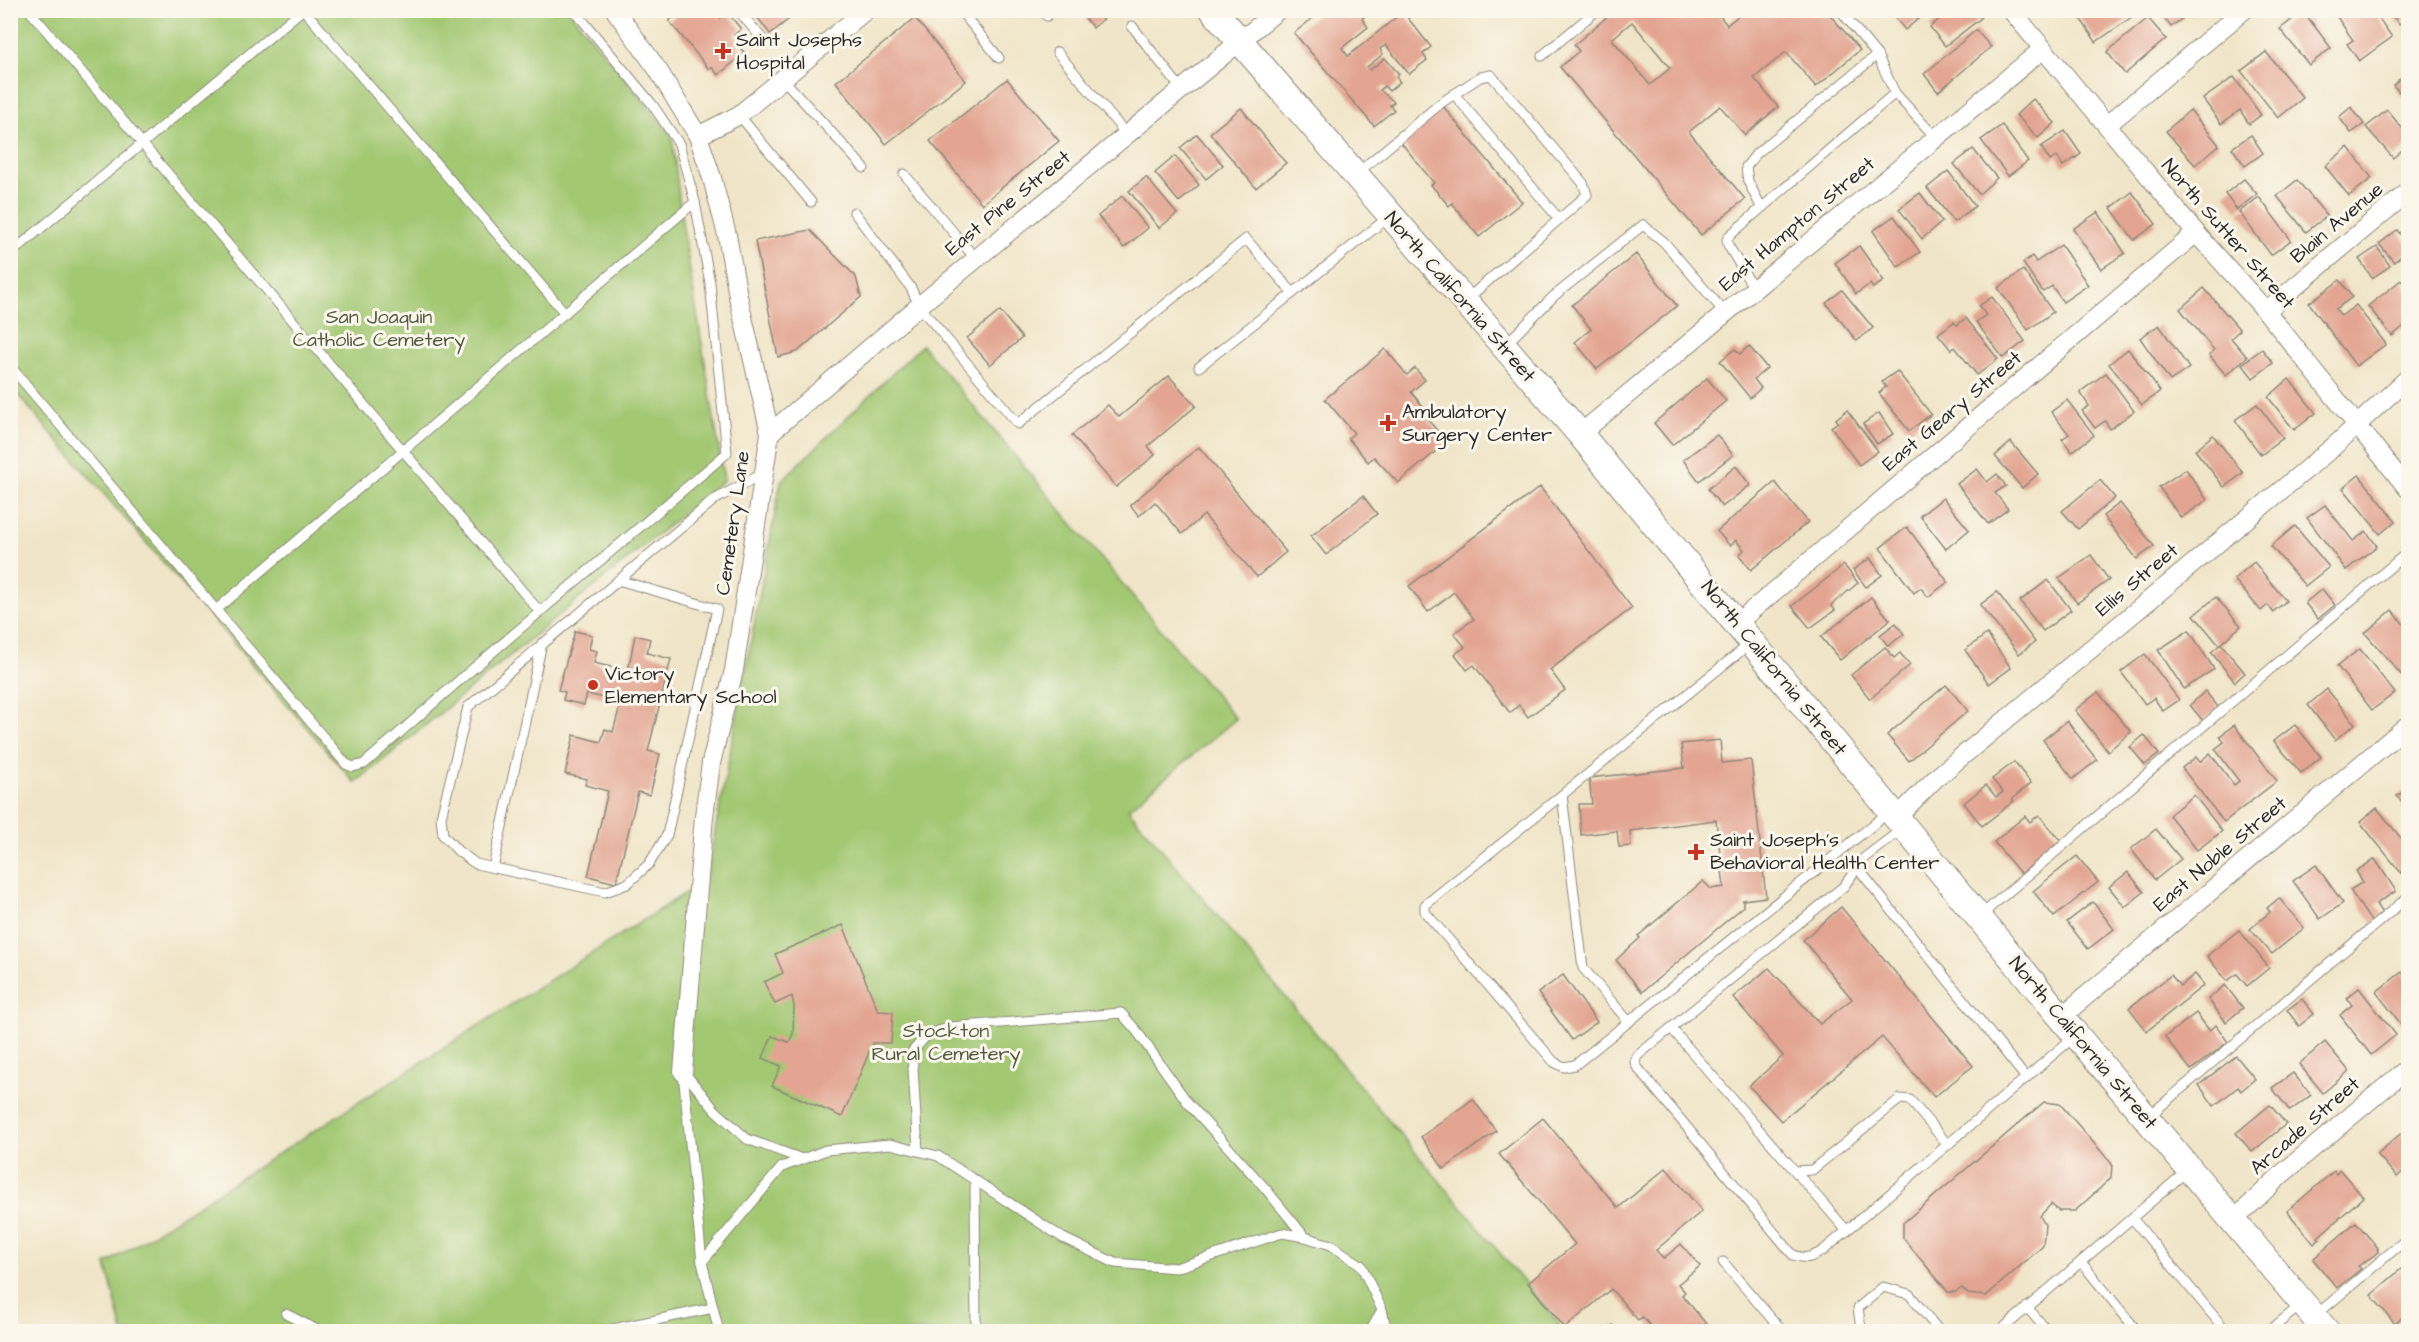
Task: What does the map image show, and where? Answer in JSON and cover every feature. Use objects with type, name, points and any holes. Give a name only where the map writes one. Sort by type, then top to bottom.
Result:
[{"type":"street","name":"Cemetery Lane","points":[[615,10],[658,70],[698,136],[727,235],[738,296],[770,433],[734,670],[711,763],[704,816],[683,1071]]},
{"type":"street","points":[[698,136],[740,115],[866,10]]},
{"type":"street","name":"North California Street","points":[[1213,10],[1580,434],[2068,1026],[2315,1317]]},
{"type":"street","name":"East Pine Street","points":[[770,433],[919,306],[1278,10]]},
{"type":"street","name":"North Sutter Street","points":[[2012,10],[2196,233],[2266,311],[2409,489]]},
{"type":"street","points":[[2107,125],[2244,10]]},
{"type":"street","name":"East Hampton Street","points":[[1580,434],[2043,49]]},
{"type":"street","name":"Blain Avenue","points":[[2266,311],[2409,192]]},
{"type":"street","name":"East Geary Street","points":[[1745,632],[2196,233]]},
{"type":"street","name":"Ellis Street","points":[[1897,819],[1936,778],[2333,447],[2409,378]]},
{"type":"street","name":"East Noble Street","points":[[2068,1026],[2409,725]]},
{"type":"street","name":"Arcade Street","points":[[2233,1221],[2282,1174],[2409,1068]]},
{"type":"lane","points":[[29,10],[540,612]]},
{"type":"lane","points":[[10,254],[303,10],[565,313]]},
{"type":"lane","points":[[10,366],[346,764],[353,767],[364,764],[727,453],[710,283],[695,202],[680,144],[652,104],[574,10]]},
{"type":"lane","points":[[738,10],[764,41]]},
{"type":"lane","points":[[960,10],[999,58]]},
{"type":"lane","points":[[1542,56],[1597,10]]},
{"type":"lane","points":[[1840,10],[1877,55],[1895,93],[1936,138]]},
{"type":"lane","points":[[1132,26],[1182,90]]},
{"type":"lane","points":[[1057,52],[1127,135]]},
{"type":"lane","points":[[1761,207],[1748,181],[1746,167],[1757,153],[1877,55]]},
{"type":"lane","points":[[1355,175],[1454,94],[1480,77],[1491,75],[1583,183],[1587,195],[1464,301]]},
{"type":"lane","points":[[783,79],[864,168]]},
{"type":"lane","points":[[1754,289],[1727,240],[1761,207],[1895,93]]},
{"type":"lane","points":[[1454,94],[1559,219]]},
{"type":"lane","points":[[740,115],[811,202]]},
{"type":"lane","points":[[904,174],[976,259]]},
{"type":"lane","points":[[216,610],[695,202]]},
{"type":"lane","points":[[854,212],[911,288],[919,306],[1018,424],[1246,239],[1293,293]]},
{"type":"lane","points":[[1199,367],[1390,216]]},
{"type":"lane","points":[[1503,346],[1554,296],[1643,225],[1664,242],[1725,313]]},
{"type":"lane","points":[[618,580],[717,609],[667,835],[649,864],[627,884],[605,892],[476,864],[458,851],[443,835],[441,817],[468,707],[542,643],[714,500],[762,474]]},
{"type":"lane","points":[[1979,917],[2409,552]]},
{"type":"lane","points":[[1745,632],[1562,795],[1425,905],[1425,912],[1554,1062],[1564,1067],[1575,1065],[1897,819]]},
{"type":"lane","points":[[493,868],[542,643]]},
{"type":"lane","points":[[1562,795],[1583,968],[1629,1022]]},
{"type":"lane","points":[[1897,819],[1844,886],[1637,1056],[1635,1062],[1637,1067],[1793,1255],[1803,1259],[1812,1258],[1847,1231],[2026,1078],[2068,1026]]},
{"type":"lane","points":[[1857,867],[2026,1078]]},
{"type":"lane","points":[[2146,1119],[2409,897]]},
{"type":"lane","points":[[918,1151],[912,1052],[927,1035],[951,1028],[1121,1013],[1136,1030],[1188,1103],[1305,1236]]},
{"type":"lane","points":[[1671,1028],[1847,1231]]},
{"type":"lane","points":[[683,1071],[715,1110],[747,1139],[802,1159]]},
{"type":"lane","points":[[683,1071],[702,1262],[719,1332]]},
{"type":"lane","points":[[1795,1171],[1812,1170],[1900,1099],[1910,1100],[1948,1145]]},
{"type":"lane","points":[[702,1262],[782,1167],[826,1150],[890,1144],[938,1156],[1063,1238],[1115,1263],[1176,1268],[1282,1233],[1305,1236],[1331,1245],[1361,1265],[1382,1310],[1388,1332]]},
{"type":"lane","points":[[1999,1332],[2188,1170]]},
{"type":"lane","points":[[975,1180],[976,1332]]},
{"type":"lane","points":[[2132,1218],[2226,1332]]},
{"type":"lane","points":[[2268,1332],[2315,1317],[2409,1238]]},
{"type":"lane","points":[[1723,1262],[1783,1332]]},
{"type":"lane","points":[[2081,1262],[2138,1332]]},
{"type":"lane","points":[[1864,1332],[1861,1328],[1858,1308],[1883,1287],[1909,1294],[1940,1332]]},
{"type":"lane","points":[[2027,1307],[2048,1332]]},
{"type":"lane","points":[[599,1332],[713,1308]]},
{"type":"lane","points":[[1370,1332],[1382,1310]]},
{"type":"lane","points":[[286,1314],[321,1332]]},
{"type":"green space","name":"San Joaquin Catholic Cemetery","points":[[10,11],[569,11],[672,136],[681,215],[724,480],[355,783],[11,387]]},
{"type":"green space","name":"Stockton Rural Cemetery","points":[[922,345],[1236,719],[1128,809],[1565,1331],[123,1332],[106,1264],[706,880],[781,481]]},
{"type":"building","points":[[682,10],[713,10],[720,18],[727,12],[741,29],[734,35],[740,43],[737,45],[745,53],[718,75],[712,67],[709,69],[669,21]]},
{"type":"building","points":[[752,10],[782,10],[789,19],[770,34]]},
{"type":"building","points":[[1078,10],[1114,10],[1093,28]]},
{"type":"building","points":[[1323,10],[1326,13],[1329,10],[1358,10],[1364,17],[1362,19],[1368,27],[1342,48],[1348,56],[1403,12],[1431,47],[1423,54],[1427,60],[1409,74],[1386,45],[1380,49],[1383,54],[1367,67],[1370,70],[1385,58],[1399,74],[1396,77],[1400,82],[1389,91],[1384,86],[1380,90],[1394,102],[1390,105],[1394,110],[1374,126],[1294,33]]},
{"type":"building","points":[[1615,10],[1715,10],[1727,25],[1745,10],[1826,10],[1860,50],[1816,87],[1786,52],[1754,78],[1778,107],[1745,135],[1720,106],[1689,132],[1745,199],[1701,235],[1560,67],[1579,51],[1574,45]],"holes":[[[1632,22],[1670,68],[1650,85],[1612,39]]]},
{"type":"building","points":[[1889,10],[1929,10],[1905,30]]},
{"type":"building","points":[[1950,10],[1975,10],[1981,18],[1945,46],[1930,27]]},
{"type":"building","points":[[2092,10],[2138,10],[2139,12],[2096,42],[2080,18]]},
{"type":"building","points":[[2158,10],[2179,10],[2184,17],[2171,27]]},
{"type":"building","points":[[2186,10],[2198,10],[2190,16]]},
{"type":"building","points":[[2332,10],[2373,10],[2392,37],[2359,61],[2347,44],[2353,40]]},
{"type":"building","points":[[2388,10],[2408,10],[2408,16],[2399,24]]},
{"type":"building","points":[[2303,11],[2331,48],[2309,65],[2280,29]]},
{"type":"building","points":[[915,18],[966,81],[886,144],[836,82]]},
{"type":"building","points":[[2148,18],[2166,39],[2125,74],[2107,52]]},
{"type":"building","points":[[1976,30],[1991,47],[1938,92],[1924,74]]},
{"type":"building","points":[[2266,52],[2303,98],[2278,118],[2241,71]]},
{"type":"building","points":[[2408,71],[2408,102],[2393,85]]},
{"type":"building","points":[[2234,77],[2261,115],[2249,124],[2240,110],[2221,124],[2203,99]]},
{"type":"building","points":[[1007,79],[1059,141],[982,204],[930,141]]},
{"type":"building","points":[[2033,99],[2055,123],[2038,138],[2016,115]]},
{"type":"building","points":[[1442,105],[1522,202],[1479,237],[1452,203],[1449,206],[1431,185],[1434,183],[1399,140]]},
{"type":"building","points":[[2351,107],[2364,124],[2351,133],[2339,117]]},
{"type":"building","points":[[1241,108],[1286,163],[1256,188],[1210,133]]},
{"type":"building","points":[[2190,110],[2219,145],[2195,165],[2166,131]]},
{"type":"building","points":[[2387,110],[2408,135],[2408,145],[2393,158],[2366,127]]},
{"type":"building","points":[[2002,125],[2028,161],[2008,176],[1981,140]]},
{"type":"building","points":[[2065,131],[2081,154],[2063,166],[2057,156],[2050,161],[2041,147]]},
{"type":"building","points":[[1197,134],[1223,165],[1206,179],[1180,148]]},
{"type":"building","points":[[2251,135],[2263,153],[2245,166],[2232,148]]},
{"type":"building","points":[[2348,147],[2372,178],[2349,196],[2325,166]]},
{"type":"building","points":[[1973,149],[1997,178],[1979,194],[1954,164]]},
{"type":"building","points":[[1175,156],[1199,185],[1179,202],[1155,173]]},
{"type":"building","points":[[1948,171],[1975,206],[1954,222],[1927,188]]},
{"type":"building","points":[[1146,177],[1177,214],[1159,228],[1129,191]]},
{"type":"building","points":[[2244,179],[2257,194],[2237,210],[2225,194]]},
{"type":"building","points":[[2297,180],[2327,216],[2306,232],[2277,196]]},
{"type":"building","points":[[2132,192],[2156,224],[2134,240],[2111,208]]},
{"type":"building","points":[[1920,193],[1942,222],[1922,239],[1899,209]]},
{"type":"building","points":[[1122,196],[1148,228],[1124,248],[1098,216]]},
{"type":"building","points":[[2259,197],[2291,240],[2271,255],[2239,212]]},
{"type":"building","points":[[2098,212],[2125,253],[2101,269],[2073,229]]},
{"type":"building","points":[[1894,216],[1920,252],[1898,267],[1873,231]]},
{"type":"building","points":[[810,230],[856,277],[861,297],[797,352],[778,357],[755,241]]},
{"type":"building","points":[[2397,230],[2408,244],[2408,250],[2394,262],[2379,244]]},
{"type":"building","points":[[2061,245],[2088,285],[2063,302],[2052,286],[2043,292],[2023,263],[2032,256],[2036,262]]},
{"type":"building","points":[[1859,246],[1884,281],[1873,288],[1870,284],[1856,294],[1835,263]]},
{"type":"building","points":[[2377,247],[2390,266],[2372,278],[2359,259]]},
{"type":"building","points":[[1636,254],[1677,306],[1597,369],[1575,342],[1591,329],[1572,305]]},
{"type":"building","points":[[2023,270],[2053,312],[2028,330],[1998,288]]},
{"type":"building","points":[[2340,280],[2352,297],[2336,309],[2341,316],[2356,305],[2386,344],[2356,366],[2309,303]]},
{"type":"building","points":[[2401,280],[2408,290],[2408,323],[2392,336],[2368,306]]},
{"type":"building","points":[[2204,288],[2240,330],[2231,338],[2247,357],[2226,375],[2209,355],[2214,350],[2180,309]]},
{"type":"building","points":[[1842,290],[1873,328],[1857,341],[1826,303]]},
{"type":"building","points":[[1992,297],[2025,341],[2003,358],[1976,322],[1986,315],[1979,306]]},
{"type":"building","points":[[1000,311],[1022,338],[990,365],[967,338]]},
{"type":"building","points":[[1966,318],[1998,359],[1977,375],[1955,347],[1951,350],[1938,334],[1954,322],[1957,325]]},
{"type":"building","points":[[2159,325],[2189,368],[2170,381],[2140,338]]},
{"type":"building","points":[[1749,346],[1767,368],[1754,379],[1761,388],[1750,398],[1720,361],[1735,349],[1740,354]]},
{"type":"building","name":"Ambulatory Surgery Center","points":[[1385,349],[1407,375],[1415,368],[1425,380],[1411,392],[1426,410],[1422,413],[1447,442],[1398,483],[1374,457],[1368,462],[1348,438],[1354,433],[1325,399]]},
{"type":"building","points":[[2128,349],[2160,391],[2142,405],[2109,364]]},
{"type":"building","points":[[2262,349],[2273,363],[2253,378],[2242,364]]},
{"type":"building","points":[[1897,371],[1931,414],[1909,431],[1879,393],[1886,387],[1882,382]]},
{"type":"building","points":[[2106,373],[2134,411],[2110,429],[2105,421],[2095,428],[2082,411],[2089,406],[2080,392]]},
{"type":"building","points":[[1169,376],[1196,406],[1148,446],[1155,455],[1116,487],[1072,435],[1108,405],[1119,417]]},
{"type":"building","points":[[1707,378],[1726,401],[1672,445],[1654,423]]},
{"type":"building","points":[[2289,379],[2316,413],[2294,430],[2268,397]]},
{"type":"building","points":[[2067,400],[2094,435],[2072,452],[2062,439],[2069,434],[2051,412]]},
{"type":"building","points":[[2257,404],[2283,438],[2261,455],[2235,420]]},
{"type":"building","points":[[1847,410],[1878,451],[1859,465],[1831,427],[1838,422],[1836,419]]},
{"type":"building","points":[[1879,413],[1893,434],[1877,444],[1863,424]]},
{"type":"building","points":[[1717,435],[1733,455],[1699,481],[1683,460]]},
{"type":"building","points":[[2213,435],[2243,473],[2224,487],[2195,450]]},
{"type":"building","points":[[2011,442],[2038,474],[2022,488],[1995,456]]},
{"type":"building","points":[[1199,447],[1286,552],[1257,577],[1204,515],[1182,534],[1155,502],[1139,516],[1130,505]]},
{"type":"building","points":[[1736,466],[1750,485],[1722,507],[1708,489]]},
{"type":"building","points":[[1977,469],[1987,482],[1997,474],[2006,486],[1995,493],[2008,509],[1988,524],[1957,484]]},
{"type":"building","points":[[2186,469],[2207,500],[2181,518],[2159,487]]},
{"type":"building","points":[[2359,475],[2396,521],[2380,534],[2343,488]]},
{"type":"building","points":[[2100,480],[2115,498],[2078,529],[2062,511]]},
{"type":"building","points":[[1775,482],[1808,522],[1751,570],[1739,555],[1744,550],[1736,540],[1730,546],[1717,531]]},
{"type":"building","points":[[1540,487],[1632,608],[1550,670],[1565,690],[1528,717],[1519,705],[1510,713],[1474,665],[1467,670],[1455,654],[1465,647],[1454,633],[1474,619],[1454,592],[1428,612],[1409,586]]},
{"type":"building","points":[[1363,496],[1377,514],[1326,555],[1311,536]]},
{"type":"building","points":[[1943,498],[1969,530],[1946,549],[1920,516]]},
{"type":"building","points":[[2120,503],[2154,546],[2137,559],[2103,516]]},
{"type":"building","points":[[2325,505],[2353,541],[2366,531],[2377,546],[2346,570],[2307,518]]},
{"type":"building","points":[[2295,526],[2329,567],[2305,586],[2271,546]]},
{"type":"building","points":[[1907,527],[1948,582],[1928,597],[1921,588],[1914,593],[1880,548]]},
{"type":"building","points":[[2091,555],[2109,580],[2077,603],[2059,578]]},
{"type":"building","points":[[1870,558],[1882,575],[1866,587],[1853,570]]},
{"type":"building","points":[[2254,562],[2286,601],[2273,612],[2268,605],[2261,611],[2234,579]]},
{"type":"building","points":[[1844,565],[1858,583],[1831,605],[1835,610],[1810,628],[1792,606]]},
{"type":"building","points":[[2048,580],[2071,610],[2043,631],[2020,601]]},
{"type":"building","points":[[2322,589],[2335,605],[2318,619],[2305,603]]},
{"type":"building","points":[[1997,592],[2035,642],[2019,654],[1980,605]]},
{"type":"building","points":[[1871,597],[1890,620],[1840,660],[1821,637]]},
{"type":"building","points":[[2216,597],[2241,626],[2219,645],[2194,615]]},
{"type":"building","points":[[2392,610],[2408,629],[2408,676],[2405,679],[2365,633]]},
{"type":"building","points":[[1896,623],[1904,634],[1888,646],[1880,635]]},
{"type":"building","points":[[2189,630],[2214,669],[2184,689],[2158,650]]},
{"type":"building","points":[[575,631],[592,635],[589,649],[597,651],[594,663],[628,671],[635,635],[650,639],[647,653],[671,659],[648,751],[660,754],[650,795],[638,792],[616,883],[588,876],[608,791],[585,785],[587,779],[565,774],[574,735],[601,742],[605,729],[613,732],[621,702],[587,694],[584,705],[563,700],[565,692],[558,690]]},
{"type":"building","points":[[1987,634],[2011,668],[1989,684],[1965,650]]},
{"type":"building","points":[[2221,644],[2245,673],[2235,682],[2211,652]]},
{"type":"building","points":[[1885,647],[1894,658],[1900,653],[1910,665],[1870,699],[1851,675]]},
{"type":"building","points":[[2360,649],[2395,693],[2372,710],[2337,666]]},
{"type":"building","points":[[2145,654],[2179,700],[2163,711],[2154,698],[2145,704],[2121,672]]},
{"type":"building","points":[[1946,685],[1968,711],[1909,761],[1887,735]]},
{"type":"building","points":[[2327,689],[2355,724],[2335,740],[2308,705]]},
{"type":"building","points":[[2205,691],[2219,708],[2203,721],[2190,705]]},
{"type":"building","points":[[2098,692],[2131,732],[2108,751],[2075,710]]},
{"type":"building","points":[[2067,721],[2097,760],[2073,779],[2043,740]]},
{"type":"building","points":[[2234,725],[2277,781],[2224,822],[2182,768],[2196,757],[2200,762],[2210,753],[2234,785],[2239,781],[2215,749],[2224,742],[2220,736]]},
{"type":"building","points":[[2295,725],[2321,757],[2301,773],[2274,741]]},
{"type":"building","points":[[2144,735],[2159,754],[2145,765],[2130,747]]},
{"type":"building","points":[[1720,740],[1722,763],[1751,760],[1766,897],[1743,900],[1743,907],[1642,992],[1616,960],[1640,938],[1638,936],[1703,881],[1711,889],[1724,887],[1716,820],[1630,831],[1631,846],[1619,847],[1617,831],[1581,835],[1579,804],[1592,804],[1589,778],[1684,768],[1681,744]]},
{"type":"building","points":[[2014,762],[2031,783],[2012,799],[2014,801],[1982,826],[1964,803],[1986,785],[1996,797],[2003,792],[1992,779]]},
{"type":"building","points":[[2408,788],[2408,811],[2397,796]]},
{"type":"building","points":[[2194,795],[2222,831],[2197,850],[2169,815]]},
{"type":"building","points":[[2377,808],[2408,847],[2408,869],[2402,874],[2360,822]]},
{"type":"building","points":[[2039,815],[2061,841],[2021,874],[1994,842],[2025,816],[2030,822]]},
{"type":"building","points":[[2156,829],[2181,859],[2155,880],[2131,849]]},
{"type":"building","points":[[2077,856],[2098,882],[2054,917],[2033,891]]},
{"type":"building","points":[[2375,859],[2396,891],[2376,904],[2383,915],[2372,923],[2350,890],[2363,882],[2356,871]]},
{"type":"building","points":[[2316,865],[2343,903],[2320,919],[2293,881]]},
{"type":"building","points":[[2128,872],[2144,892],[2125,907],[2109,887]]},
{"type":"building","points":[[2279,898],[2304,928],[2272,954],[2250,929],[2270,912],[2267,908]]},
{"type":"building","points":[[2093,902],[2114,929],[2088,949],[2067,922]]},
{"type":"building","points":[[1841,907],[1973,1066],[1934,1097],[1882,1037],[1781,1121],[1749,1086],[1783,1056],[1733,997],[1769,968],[1820,1024],[1852,999],[1803,940]]},
{"type":"building","points":[[843,925],[878,1011],[893,1012],[891,1043],[873,1043],[842,1117],[772,1086],[781,1066],[763,1058],[772,1036],[789,1042],[793,1034],[792,996],[775,1004],[764,982],[783,973],[775,954]]},
{"type":"building","points":[[2239,930],[2269,968],[2247,986],[2237,974],[2227,981],[2207,956]]},
{"type":"building","points":[[2402,972],[2408,980],[2408,1019],[2401,1024],[2376,992]]},
{"type":"building","points":[[2195,974],[2204,985],[2147,1031],[2129,1008],[2171,975],[2180,986]]},
{"type":"building","points":[[1563,975],[1597,1022],[1572,1040],[1538,993]]},
{"type":"building","points":[[2225,985],[2243,1008],[2226,1022],[2208,999]]},
{"type":"building","points":[[2359,988],[2396,1035],[2371,1055],[2340,1015],[2352,1005],[2347,998]]},
{"type":"building","points":[[2302,999],[2314,1014],[2299,1026],[2287,1010]]},
{"type":"building","points":[[2196,1013],[2209,1030],[2216,1025],[2228,1042],[2191,1070],[2165,1037]]},
{"type":"building","points":[[2325,1042],[2349,1071],[2323,1093],[2299,1064]]},
{"type":"building","points":[[2236,1056],[2255,1079],[2241,1091],[2238,1087],[2214,1106],[2199,1085]]},
{"type":"building","points":[[2293,1073],[2311,1095],[2290,1111],[2272,1088]]},
{"type":"building","points":[[1473,1099],[1496,1131],[1444,1169],[1421,1137]]},
{"type":"building","points":[[2044,1102],[2060,1104],[2112,1164],[2111,1178],[2075,1211],[2059,1211],[2051,1204],[2040,1216],[2045,1225],[2043,1246],[1986,1296],[1968,1294],[1962,1288],[1956,1292],[1948,1292],[1903,1238],[1903,1223]]},
{"type":"building","points":[[2270,1105],[2286,1124],[2252,1152],[2236,1133]]},
{"type":"building","points":[[1543,1118],[1618,1208],[1666,1168],[1702,1211],[1656,1250],[1663,1259],[1681,1244],[1700,1266],[1678,1284],[1685,1292],[1682,1295],[1713,1332],[1655,1332],[1643,1317],[1638,1320],[1611,1289],[1565,1328],[1528,1283],[1575,1244],[1499,1154]]},
{"type":"building","points":[[2405,1130],[2408,1134],[2408,1177],[2404,1171],[2397,1177],[2377,1154]]},
{"type":"building","points":[[2340,1170],[2363,1197],[2318,1237],[2320,1239],[2314,1244],[2287,1211],[2334,1171],[2336,1174]]},
{"type":"building","points":[[2356,1222],[2379,1252],[2358,1266],[2361,1269],[2337,1288],[2313,1259]]},
{"type":"building","points":[[2408,1263],[2408,1312],[2395,1324],[2371,1295]]},
{"type":"building","points":[[1613,1325],[1619,1332],[1606,1332]]},
{"type":"place","name":"Saint Josephs Hospital","points":[[723,51]]},
{"type":"place","name":"Ambulatory Surgery Center","points":[[1388,423]]},
{"type":"place","name":"Victory Elementary School","points":[[593,685]]},
{"type":"place","name":"Saint Joseph's Behavioral Health Center","points":[[1696,852]]}]
